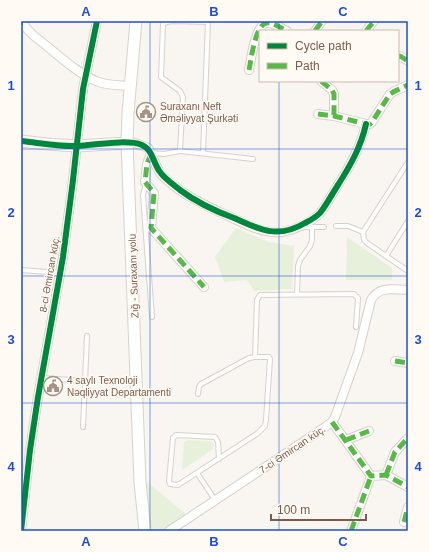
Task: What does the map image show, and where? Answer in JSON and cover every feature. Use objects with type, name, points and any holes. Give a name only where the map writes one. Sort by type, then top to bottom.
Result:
[{"type":"main road","name":"Zığ - Suraxanı yolu","points":[[136,21],[130,86],[127,143],[140,482],[145,531]]},
{"type":"main road","points":[[21,141],[77,146],[127,143]]},
{"type":"street","name":"8-ci Əmircan küç.","points":[[21,531],[30,450],[60,273],[83,89],[87,76],[97,21]]},
{"type":"street","points":[[316,30],[322,21]]},
{"type":"street","points":[[367,30],[374,21]]},
{"type":"street","points":[[22,22],[34,36],[97,82],[109,85],[130,86]]},
{"type":"street","points":[[260,30],[262,26],[267,23],[285,30]]},
{"type":"street","points":[[249,70],[255,40],[259,32]]},
{"type":"street","points":[[399,56],[408,61]]},
{"type":"street","points":[[321,82],[332,90],[334,94],[334,116]]},
{"type":"street","points":[[318,114],[370,124],[390,94],[408,85]]},
{"type":"street","points":[[127,143],[142,145],[148,148],[161,173],[180,190],[193,199],[220,213],[266,231],[282,232],[299,227],[316,216],[324,207],[351,165],[360,144],[366,124]]},
{"type":"street","points":[[151,153],[145,178],[146,184],[154,193],[151,228],[204,287]]},
{"type":"street","name":"7-ci Əmircan küç.","points":[[169,531],[332,422],[358,353],[371,300],[375,293],[386,289],[408,290]]},
{"type":"street","points":[[394,361],[408,364]]},
{"type":"street","points":[[332,422],[372,476]]},
{"type":"street","points":[[346,440],[369,431]]},
{"type":"street","points":[[386,475],[395,452],[408,438]]},
{"type":"street","points":[[372,476],[386,475],[408,487]]},
{"type":"street","points":[[351,531],[372,476]]},
{"type":"street","points":[[404,522],[408,507]]},
{"type":"lane","points":[[180,150],[183,97],[180,91],[161,77],[163,24],[172,21],[208,22],[203,152]]},
{"type":"lane","points":[[151,153],[164,154],[180,150],[253,159]]},
{"type":"lane","points":[[408,162],[363,232],[364,240],[367,243],[408,271]]},
{"type":"lane","points":[[146,184],[143,191],[143,198],[152,317]]},
{"type":"lane","points":[[386,256],[408,222]]},
{"type":"lane","points":[[336,226],[348,226],[363,232]]},
{"type":"lane","points":[[299,227],[324,227]]},
{"type":"lane","points":[[297,294],[298,266],[300,260],[310,246],[312,240],[312,227]]},
{"type":"lane","points":[[21,270],[60,273]]},
{"type":"lane","points":[[255,357],[258,297],[260,295],[354,294],[358,298],[356,327]]},
{"type":"lane","points":[[83,427],[87,336]]},
{"type":"lane","points":[[198,394],[198,387],[201,384],[249,358],[268,357],[270,360],[265,426],[258,434],[219,459],[197,472],[178,485],[170,484],[173,438],[176,436],[215,437],[218,442],[219,459]]},
{"type":"lane","points":[[42,378],[85,381]]},
{"type":"lane","points":[[197,472],[215,501]]},
{"type":"green space","points":[[236,228],[269,242],[294,246],[292,289],[254,291],[247,280],[224,282],[215,257]]},
{"type":"green space","points":[[347,237],[392,268],[392,280],[346,280]]},
{"type":"green space","points":[[188,440],[210,441],[214,444],[213,449],[182,470],[184,442]]},
{"type":"green space","points":[[147,482],[186,514],[164,530],[152,531],[150,528]]},
{"type":"marked path","points":[[316,30],[322,21]]},
{"type":"marked path","points":[[367,30],[374,21]]},
{"type":"marked path","points":[[259,30],[262,25],[266,23],[271,23],[285,30]]},
{"type":"marked path","points":[[249,70],[254,44],[259,30]]},
{"type":"marked path","points":[[399,56],[408,61]]},
{"type":"marked path","points":[[322,82],[332,90],[334,94],[334,116]]},
{"type":"marked path","points":[[318,114],[370,124],[390,94],[408,85]]},
{"type":"marked path","points":[[151,153],[147,164],[145,182],[154,193],[151,228],[204,287]]},
{"type":"marked path","points":[[395,361],[408,363]]},
{"type":"marked path","points":[[332,422],[371,476],[386,475],[408,487]]},
{"type":"marked path","points":[[346,440],[369,431]]},
{"type":"marked path","points":[[386,475],[395,452],[408,438]]},
{"type":"marked path","points":[[351,531],[371,476]]},
{"type":"marked path","points":[[404,522],[408,507]]},
{"type":"cycle path","points":[[21,531],[30,450],[38,397],[63,257],[83,89],[97,21]]},
{"type":"cycle path","points":[[21,141],[64,146],[120,142],[142,145],[151,153],[164,177],[180,190],[213,209],[252,226],[278,232],[295,228],[311,220],[320,213],[351,163],[361,141],[366,124]]},
{"type":"place","name":"Suraxanı Neft Əməliyyat Şurkəti","points":[[146,112]]},
{"type":"place","name":"4 saylı Texnoloji Nəqliyyat Departamenti","points":[[53,386]]}]
